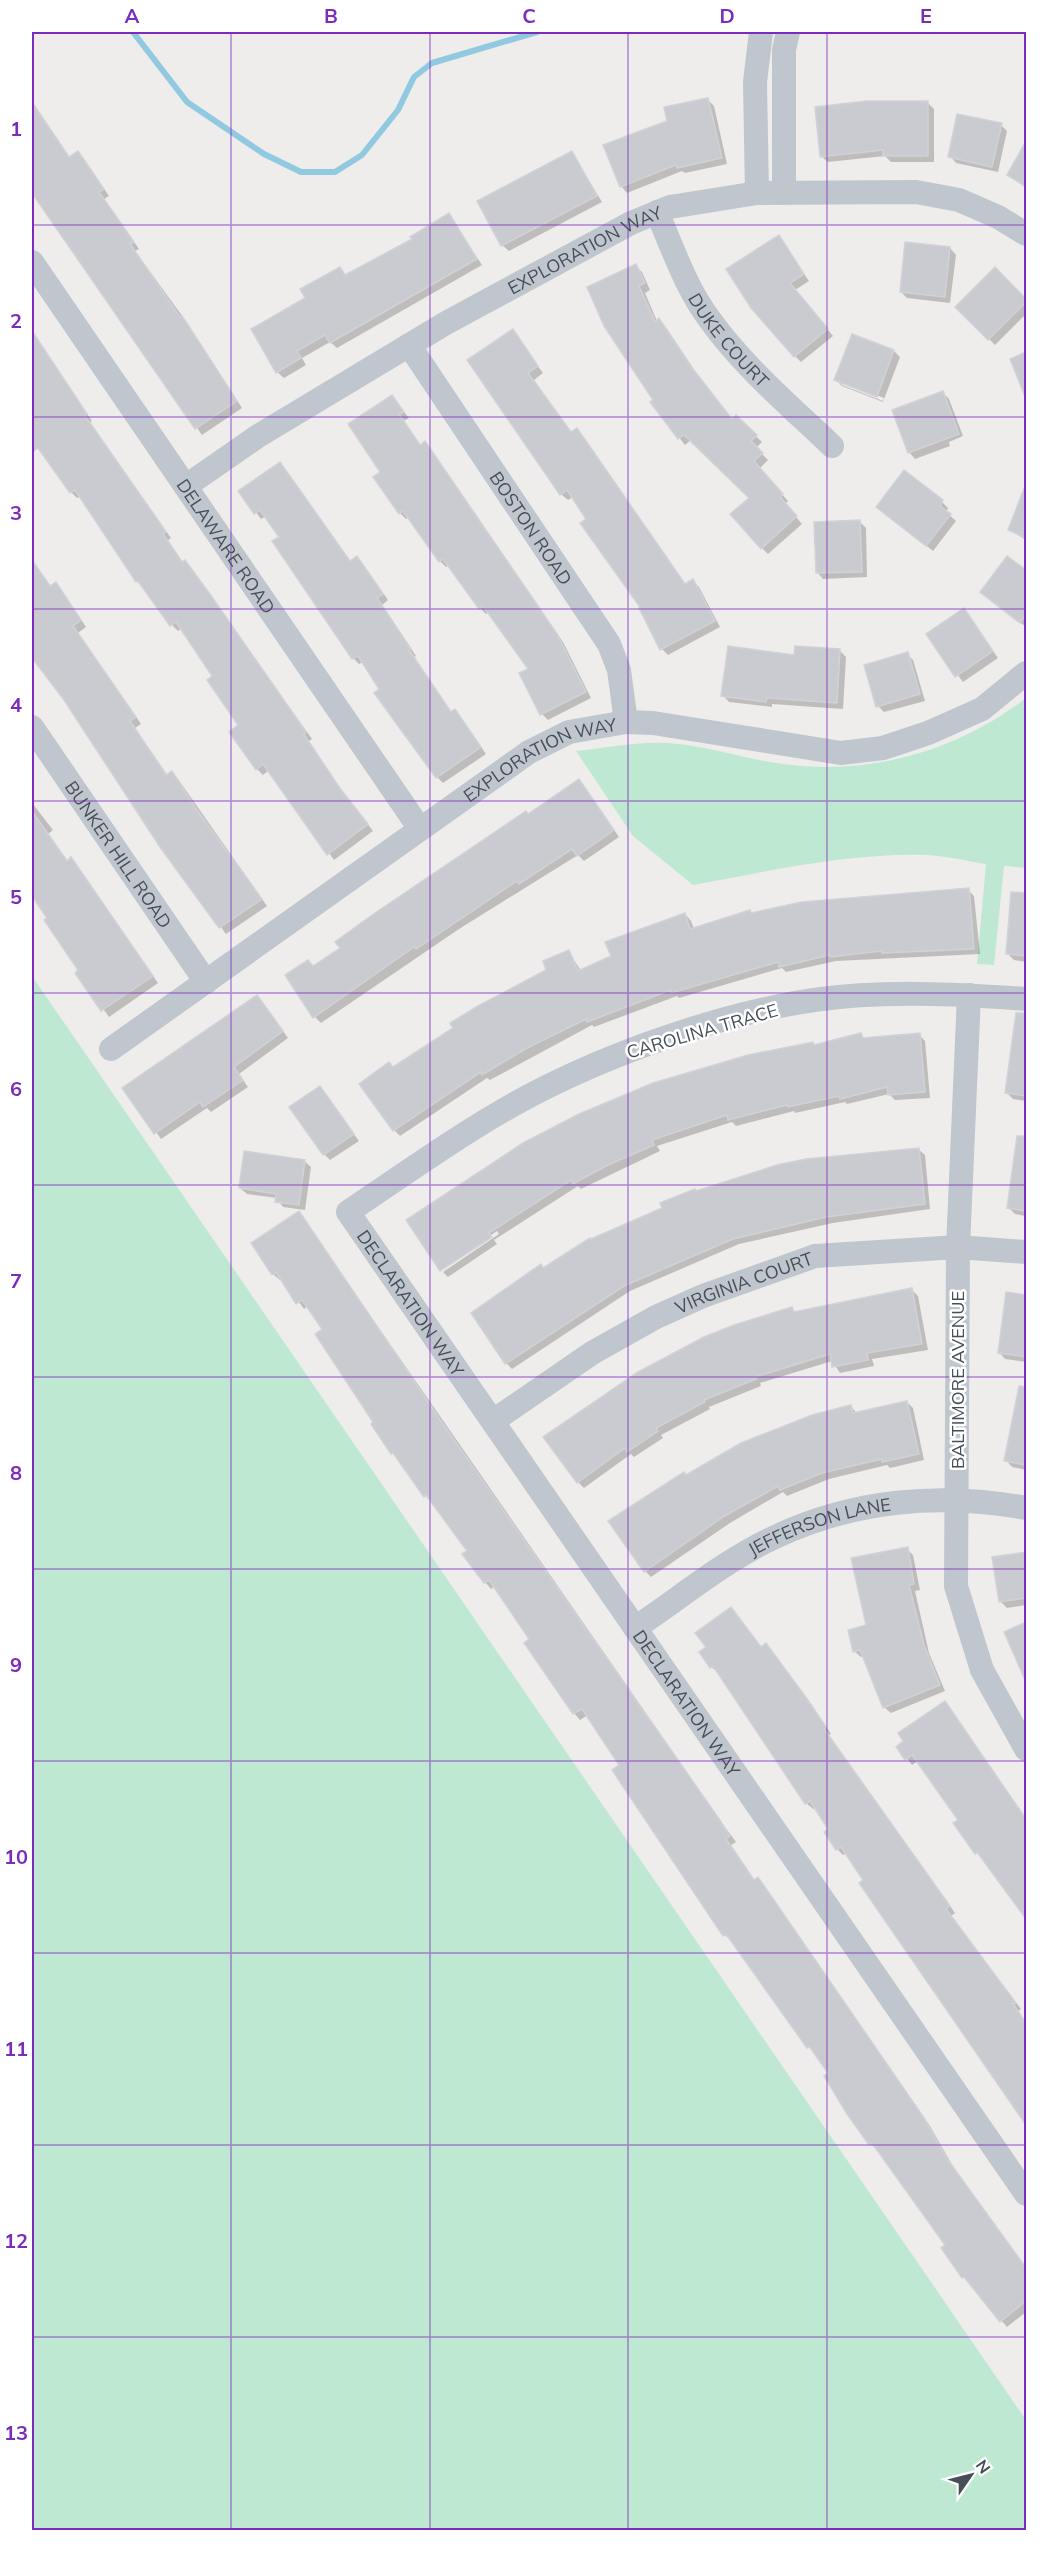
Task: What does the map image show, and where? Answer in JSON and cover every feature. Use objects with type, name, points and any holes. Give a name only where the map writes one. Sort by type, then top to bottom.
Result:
[{"type":"street","points":[[757,193],[755,82],[760,32]]},
{"type":"street","points":[[784,192],[784,50],[788,32]]},
{"type":"street","name":"EXPLORATION WAY","points":[[186,486],[258,435],[409,345],[631,223],[670,207],[757,193],[916,192],[959,200],[998,217],[1026,234]]},
{"type":"street","name":"DUKE COURT","points":[[657,212],[687,281],[708,319],[735,352],[832,446]]},
{"type":"street","name":"DELAWARE ROAD","points":[[32,262],[420,829]]},
{"type":"street","name":"BOSTON ROAD","points":[[409,345],[609,644],[619,670],[626,722]]},
{"type":"street","name":"EXPLORATION WAY","points":[[111,1049],[529,752],[569,732],[626,722],[653,723],[841,753],[883,748],[928,733],[982,709],[1026,673]]},
{"type":"street","name":"BUNKER HILL ROAD","points":[[32,728],[206,982]]},
{"type":"street","name":"CAROLINA TRACE","points":[[348,1212],[492,1116],[546,1087],[649,1043],[739,1017],[814,1000],[931,993],[1026,999]]},
{"type":"street","name":"BALTIMORE AVENUE","points":[[969,995],[958,1247],[956,1586],[982,1670],[1026,1749]]},
{"type":"street","name":"DECLARATION WAY","points":[[348,1212],[1026,2194]]},
{"type":"street","name":"VIRGINIA COURT","points":[[493,1421],[592,1353],[656,1317],[703,1296],[815,1256],[958,1247],[1026,1252]]},
{"type":"street","name":"JEFFERSON LANE","points":[[635,1628],[746,1553],[798,1527],[847,1510],[918,1500],[956,1501],[1026,1508]]},
{"type":"green space","points":[[1026,698],[1026,868],[1004,866],[994,965],[977,964],[986,864],[926,855],[868,857],[809,864],[693,885],[633,836],[576,751],[633,744],[667,743],[696,746],[783,764],[816,767],[848,766],[880,762],[942,745],[999,717]]},
{"type":"green space","points":[[32,976],[1026,2420],[1026,2530],[32,2530]]},
{"type":"building","points":[[708,98],[722,158],[677,168],[676,165],[620,187],[603,145],[667,121],[664,107]]},
{"type":"building","points":[[867,101],[928,101],[928,156],[883,156],[883,150],[820,157],[815,107]]},
{"type":"building","points":[[32,102],[69,157],[78,151],[104,189],[99,192],[134,242],[130,244],[180,317],[182,316],[237,401],[195,429],[32,193]]},
{"type":"building","points":[[957,114],[1002,123],[992,167],[948,157]]},
{"type":"building","points":[[1026,141],[1026,187],[1007,175]]},
{"type":"building","points":[[572,151],[597,196],[501,246],[477,201]]},
{"type":"building","points":[[449,213],[477,259],[330,343],[325,335],[297,351],[301,358],[276,373],[251,329],[305,298],[300,289],[340,267],[345,275],[412,239],[410,237]]},
{"type":"building","points":[[779,235],[804,274],[790,283],[828,329],[794,357],[751,308],[726,269]]},
{"type":"building","points":[[905,242],[950,247],[945,297],[900,292]]},
{"type":"building","points":[[636,264],[645,283],[639,286],[655,321],[659,318],[693,369],[732,419],[736,415],[757,435],[751,441],[763,453],[754,461],[783,494],[780,497],[797,516],[761,549],[730,514],[749,498],[684,435],[678,439],[650,402],[653,400],[604,326],[587,287]]},
{"type":"building","points":[[995,267],[1026,299],[1026,302],[988,340],[955,307]]},
{"type":"building","points":[[513,329],[538,366],[528,373],[571,432],[577,428],[685,584],[693,579],[715,621],[660,650],[640,607],[580,523],[586,519],[567,490],[560,495],[467,360]]},
{"type":"building","points":[[32,331],[87,414],[85,416],[166,532],[163,534],[182,562],[185,560],[212,597],[306,732],[304,735],[339,787],[368,824],[327,855],[263,764],[256,770],[229,732],[238,725],[207,680],[212,676],[176,622],[170,626],[138,581],[136,582],[75,490],[70,493],[38,448],[32,452]]},
{"type":"building","points":[[852,334],[894,350],[877,397],[834,380]]},
{"type":"building","points":[[1026,352],[1026,399],[1010,359]]},
{"type":"building","points":[[943,391],[959,434],[908,453],[892,410]]},
{"type":"building","points":[[392,395],[404,412],[399,414],[420,445],[425,441],[557,634],[586,692],[540,715],[519,673],[528,669],[483,606],[479,609],[443,559],[439,562],[403,511],[399,514],[373,477],[380,472],[348,424]]},
{"type":"building","points":[[280,462],[350,561],[357,556],[383,594],[377,598],[411,649],[409,650],[451,712],[455,709],[481,747],[436,778],[374,693],[379,689],[358,656],[352,659],[272,541],[279,537],[260,510],[254,514],[238,491]]},
{"type":"building","points":[[904,470],[943,500],[940,506],[951,514],[926,546],[876,507]]},
{"type":"building","points":[[1026,486],[1026,538],[1008,530]]},
{"type":"building","points":[[860,520],[862,572],[816,573],[814,522]]},
{"type":"building","points":[[1007,556],[1026,570],[1026,614],[1020,623],[980,592]]},
{"type":"building","points":[[32,560],[50,586],[56,582],[81,620],[73,626],[136,717],[130,721],[166,775],[172,771],[197,810],[262,899],[219,928],[160,847],[64,700],[32,658]]},
{"type":"building","points":[[964,608],[993,651],[955,677],[926,634]]},
{"type":"building","points":[[728,646],[794,655],[795,646],[840,649],[837,703],[767,698],[766,702],[721,696]]},
{"type":"building","points":[[908,652],[920,694],[876,707],[864,665]]},
{"type":"building","points":[[579,779],[614,830],[577,856],[572,849],[519,884],[517,881],[416,949],[414,947],[313,1018],[285,975],[308,960],[313,966],[340,948],[335,942],[372,915],[526,811],[528,814]]},
{"type":"building","points":[[32,811],[67,861],[71,857],[153,976],[101,1011],[75,973],[78,970],[44,920],[47,918],[32,896]]},
{"type":"building","points":[[969,888],[974,949],[882,953],[882,951],[830,957],[830,955],[779,967],[778,962],[671,993],[671,990],[587,1022],[586,1019],[527,1048],[482,1075],[481,1072],[393,1131],[359,1084],[389,1062],[393,1067],[453,1028],[450,1023],[546,970],[543,961],[569,950],[578,971],[611,956],[605,942],[685,913],[690,929],[750,910],[751,913],[802,902]]},
{"type":"building","points":[[1011,892],[1026,893],[1026,956],[1006,954]]},
{"type":"building","points":[[257,995],[283,1031],[234,1067],[243,1080],[203,1107],[200,1102],[154,1134],[122,1088]]},
{"type":"building","points":[[1016,1013],[1026,1013],[1026,1096],[1005,1093]]},
{"type":"building","points":[[861,1033],[863,1038],[920,1033],[925,1092],[888,1095],[887,1087],[840,1099],[839,1096],[788,1107],[787,1105],[728,1120],[727,1115],[652,1140],[654,1145],[606,1166],[573,1184],[571,1180],[489,1233],[492,1237],[440,1271],[406,1220],[523,1143],[579,1114],[653,1083],[748,1055],[813,1042],[814,1045]]},
{"type":"building","points":[[320,1086],[354,1134],[323,1155],[289,1107]]},
{"type":"building","points":[[1017,1136],[1026,1136],[1026,1211],[1007,1208]]},
{"type":"building","points":[[919,1148],[925,1204],[826,1217],[733,1239],[624,1286],[505,1364],[471,1313],[541,1264],[543,1268],[590,1238],[662,1208],[660,1203],[695,1189],[696,1191],[777,1165],[806,1159]]},
{"type":"building","points":[[244,1151],[305,1160],[299,1205],[275,1202],[276,1194],[239,1188]]},
{"type":"building","points":[[299,1211],[441,1421],[719,1819],[730,1836],[726,1839],[754,1880],[758,1877],[924,2118],[948,2160],[1026,2268],[1026,2301],[1000,2322],[964,2277],[962,2278],[941,2248],[945,2245],[872,2143],[869,2145],[847,2114],[824,2076],[828,2073],[809,2046],[807,2048],[726,1934],[723,1936],[612,1770],[619,1765],[582,1709],[573,1714],[524,1643],[529,1639],[489,1580],[484,1583],[462,1554],[467,1551],[426,1495],[424,1497],[393,1453],[391,1454],[371,1424],[373,1422],[315,1334],[322,1329],[302,1300],[296,1304],[276,1272],[272,1275],[251,1243]]},
{"type":"building","points":[[912,1288],[922,1344],[867,1353],[868,1360],[832,1367],[830,1354],[755,1377],[756,1379],[704,1400],[705,1402],[656,1428],[658,1431],[627,1452],[625,1448],[577,1483],[543,1437],[638,1372],[704,1337],[792,1307],[794,1312]]},
{"type":"building","points":[[1006,1292],[1026,1295],[1026,1357],[998,1353]]},
{"type":"building","points":[[1019,1386],[1026,1387],[1026,1465],[1004,1461]]},
{"type":"building","points":[[907,1401],[919,1454],[882,1462],[882,1459],[822,1473],[780,1490],[778,1486],[723,1517],[644,1572],[608,1521],[684,1472],[686,1475],[741,1443],[812,1415],[851,1405],[853,1413]]},
{"type":"building","points":[[908,1547],[914,1584],[909,1585],[924,1645],[940,1685],[883,1708],[860,1650],[853,1652],[848,1630],[866,1625],[851,1558]]},
{"type":"building","points":[[1026,1552],[1026,1598],[999,1602],[992,1557]]},
{"type":"building","points":[[731,1607],[761,1647],[766,1643],[805,1696],[826,1727],[824,1729],[950,1906],[946,1909],[1016,2003],[1013,2004],[1026,2023],[1026,2125],[859,1883],[863,1880],[841,1847],[836,1850],[824,1832],[828,1829],[810,1801],[805,1804],[713,1666],[710,1668],[699,1652],[706,1647],[695,1633]]},
{"type":"building","points":[[1026,1622],[1026,1682],[1004,1632]]},
{"type":"building","points":[[945,1701],[1026,1819],[1026,1919],[953,1823],[958,1820],[912,1755],[905,1760],[896,1747],[903,1741],[898,1733]]},
{"type":"waterway","points":[[133,32],[187,102],[264,154],[301,172],[335,172],[362,155],[398,110],[414,77],[432,63],[537,32]]}]
